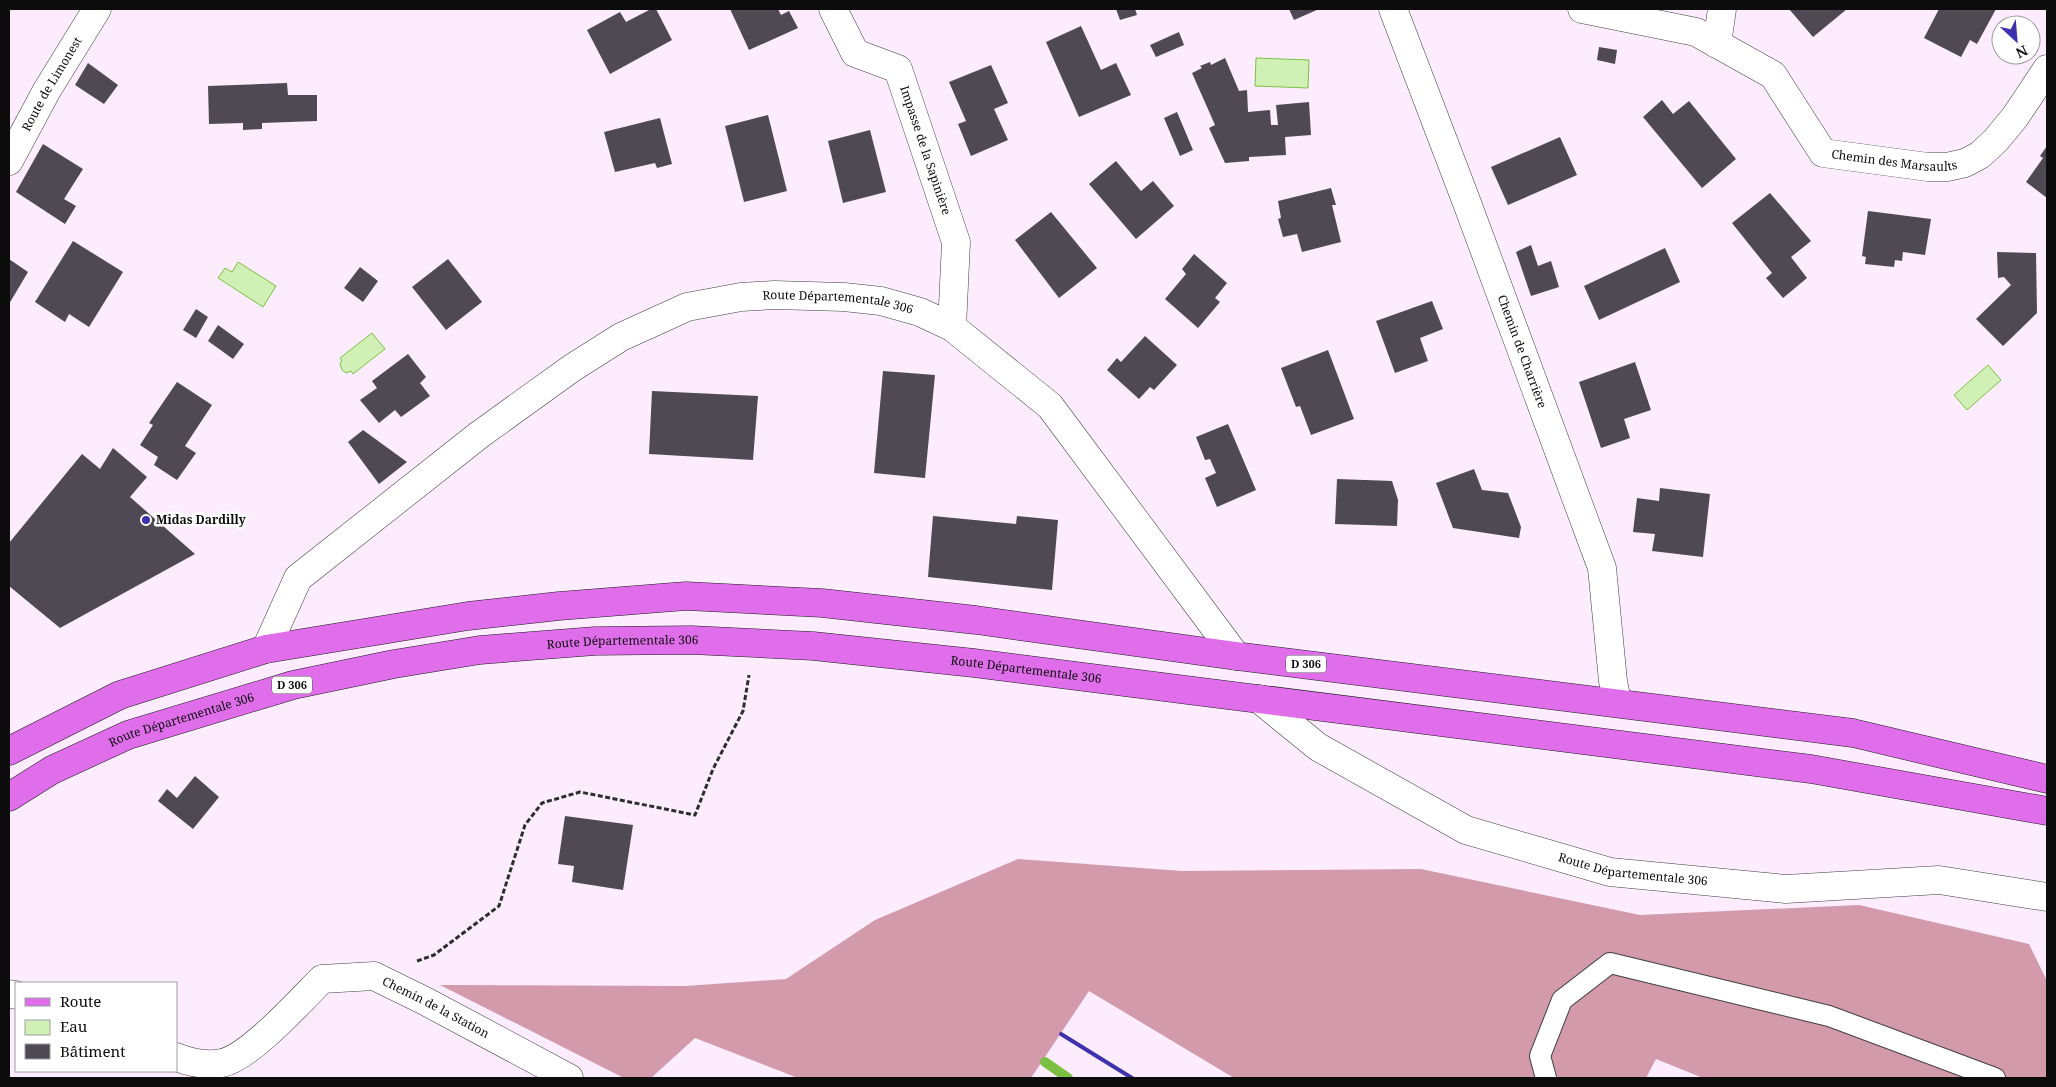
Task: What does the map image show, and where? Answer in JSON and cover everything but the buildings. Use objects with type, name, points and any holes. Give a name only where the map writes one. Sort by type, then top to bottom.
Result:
[{"type":"main road","name":"D 306","points":[[9,751],[120,695],[266,649],[468,616],[559,606],[686,596],[822,603],[976,620],[1236,656],[1617,702],[1853,733],[2047,779]]},
{"type":"main road","name":"Route Départementale 306","points":[[9,797],[52,770],[128,735],[293,685],[394,664],[480,650],[595,641],[691,640],[813,646],[965,662],[1811,769],[2047,811]]},
{"type":"street","name":"Route de Limonest","points":[[9,161],[47,90],[97,9]]},
{"type":"street","name":"Impasse de la Sapinière","points":[[833,9],[855,53],[898,69],[956,242],[952,327]]},
{"type":"street","name":"Chemin de Charrière","points":[[1393,9],[1471,212],[1602,568],[1613,680],[1617,702]]},
{"type":"street","name":"Chemin des Marsaults","points":[[1582,9],[1696,32],[1773,75],[1823,153],[1928,167],[1947,167],[1965,163],[1980,155],[2015,117],[2047,70]]},
{"type":"street","points":[[1717,44],[1722,9]]},
{"type":"street","name":"Route Départementale 306","points":[[266,649],[298,578],[479,435],[572,368],[621,337],[687,307],[741,297],[774,295],[844,297],[881,301],[920,312],[952,327],[1050,406],[1236,656]]},
{"type":"street","name":"Route Départementale 306","points":[[1259,700],[1318,747],[1466,830],[1610,872],[1786,889],[1938,880],[2047,898]]},
{"type":"street","name":"Chemin de la Station","points":[[178,1058],[190,1063],[222,1063],[247,1051],[322,979],[374,976],[569,1078]]},
{"type":"lane","points":[[1546,1078],[1540,1056],[1562,1000],[1610,963],[1829,1016],[1996,1078]]},
{"type":"path","points":[[374,976],[434,955],[500,906],[525,825],[542,803],[580,792],[695,815],[713,769],[743,711],[753,643]]},
{"type":"shaded area","points":[[1018,859],[1182,871],[1421,869],[1640,915],[1859,905],[2029,944],[2047,981],[2047,1078],[1703,1078],[1656,1059],[1646,1078],[1234,1078],[1089,991],[1031,1078],[798,1078],[695,1038],[651,1078],[624,1078],[440,985],[685,986],[786,979],[875,920]]},
{"type":"water","points":[[1256,58],[1309,60],[1308,88],[1255,86]]},
{"type":"water","points":[[238,262],[276,286],[263,307],[218,278],[225,268],[232,272]]},
{"type":"water","points":[[372,333],[385,349],[353,374],[351,371],[346,373],[342,370],[340,364],[342,360],[340,358]]},
{"type":"water","points":[[1988,365],[2001,380],[1967,410],[1954,395]]},
{"type":"waterway","points":[[1045,1062],[1068,1078]]},
{"type":"railway","points":[[1061,1034],[1132,1078]]},
{"type":"place","name":"Midas Dardilly","points":[[146,520]]}]
